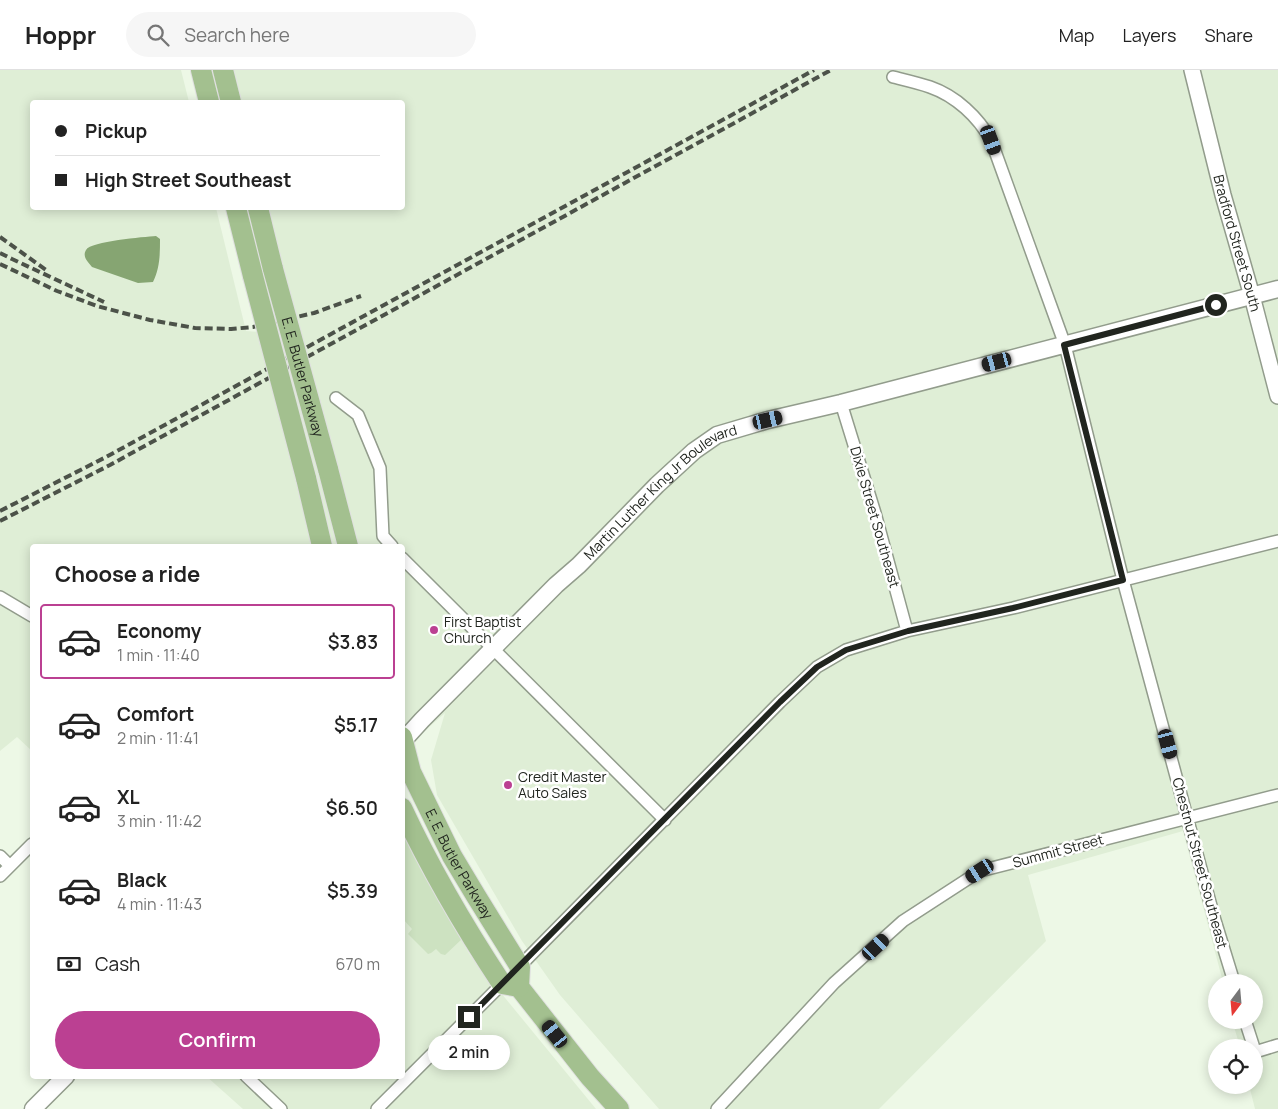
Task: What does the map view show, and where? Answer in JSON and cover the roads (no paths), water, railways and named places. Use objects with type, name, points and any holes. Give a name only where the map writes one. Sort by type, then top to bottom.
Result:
[{"type":"highway","points":[[201,70],[208,100]]},
{"type":"highway","points":[[223,70],[230,100]]},
{"type":"highway","name":"E. E. Butler Parkway","points":[[236,210],[322,544]]},
{"type":"highway","name":"E. E. Butler Parkway","points":[[258,210],[347,544]]},
{"type":"highway","name":"E. E. Butler Parkway","points":[[405,748],[411,772],[452,856],[520,967]]},
{"type":"highway","name":"E. E. Butler Parkway","points":[[405,817],[470,936],[510,986],[619,1109]]},
{"type":"highway","points":[[510,986],[520,967]]},
{"type":"main road","name":"Martin Luther King Jr Boulevard","points":[[405,738],[657,485],[694,451],[717,435],[768,420],[841,403],[1278,289]]},
{"type":"main road","points":[[33,1109],[63,1079]]},
{"type":"street","name":"Bradford Street South","points":[[1192,70],[1223,195],[1278,396]]},
{"type":"street","name":"Chestnut Street Southeast","points":[[893,77],[932,87],[957,101],[985,130],[991,140],[1064,345],[1123,580],[1214,917],[1232,974]]},
{"type":"street","points":[[336,398],[358,415],[380,468],[383,536],[390,544]]},
{"type":"street","name":"Dixie Street Southeast","points":[[841,403],[875,513],[908,631]]},
{"type":"street","points":[[520,967],[780,702],[817,667],[846,650],[908,631],[1013,608],[1278,541]]},
{"type":"street","points":[[405,561],[665,820]]},
{"type":"street","points":[[0,597],[30,615]]},
{"type":"street","name":"Summit Street","points":[[717,1109],[834,983],[903,922],[980,871],[1278,794]]},
{"type":"street","points":[[0,876],[30,846]]},
{"type":"street","points":[[0,856],[10,866]]},
{"type":"street","points":[[377,1109],[510,986]]},
{"type":"street","points":[[1263,1048],[1278,1045]]},
{"type":"street","points":[[249,1079],[281,1109]]},
{"type":"railway","points":[[0,511],[106,457],[814,70]]},
{"type":"railway","points":[[0,521],[110,465],[831,70]]},
{"type":"railway","points":[[0,237],[46,270]]},
{"type":"railway","points":[[0,253],[104,302]]},
{"type":"railway","points":[[0,264],[57,291],[97,306],[150,320],[195,328],[231,329],[253,327],[314,313],[361,296]]},
{"type":"place","name":"First Baptist Church","points":[[434,630]]},
{"type":"place","name":"Credit Master Auto Sales","points":[[508,785]]}]
